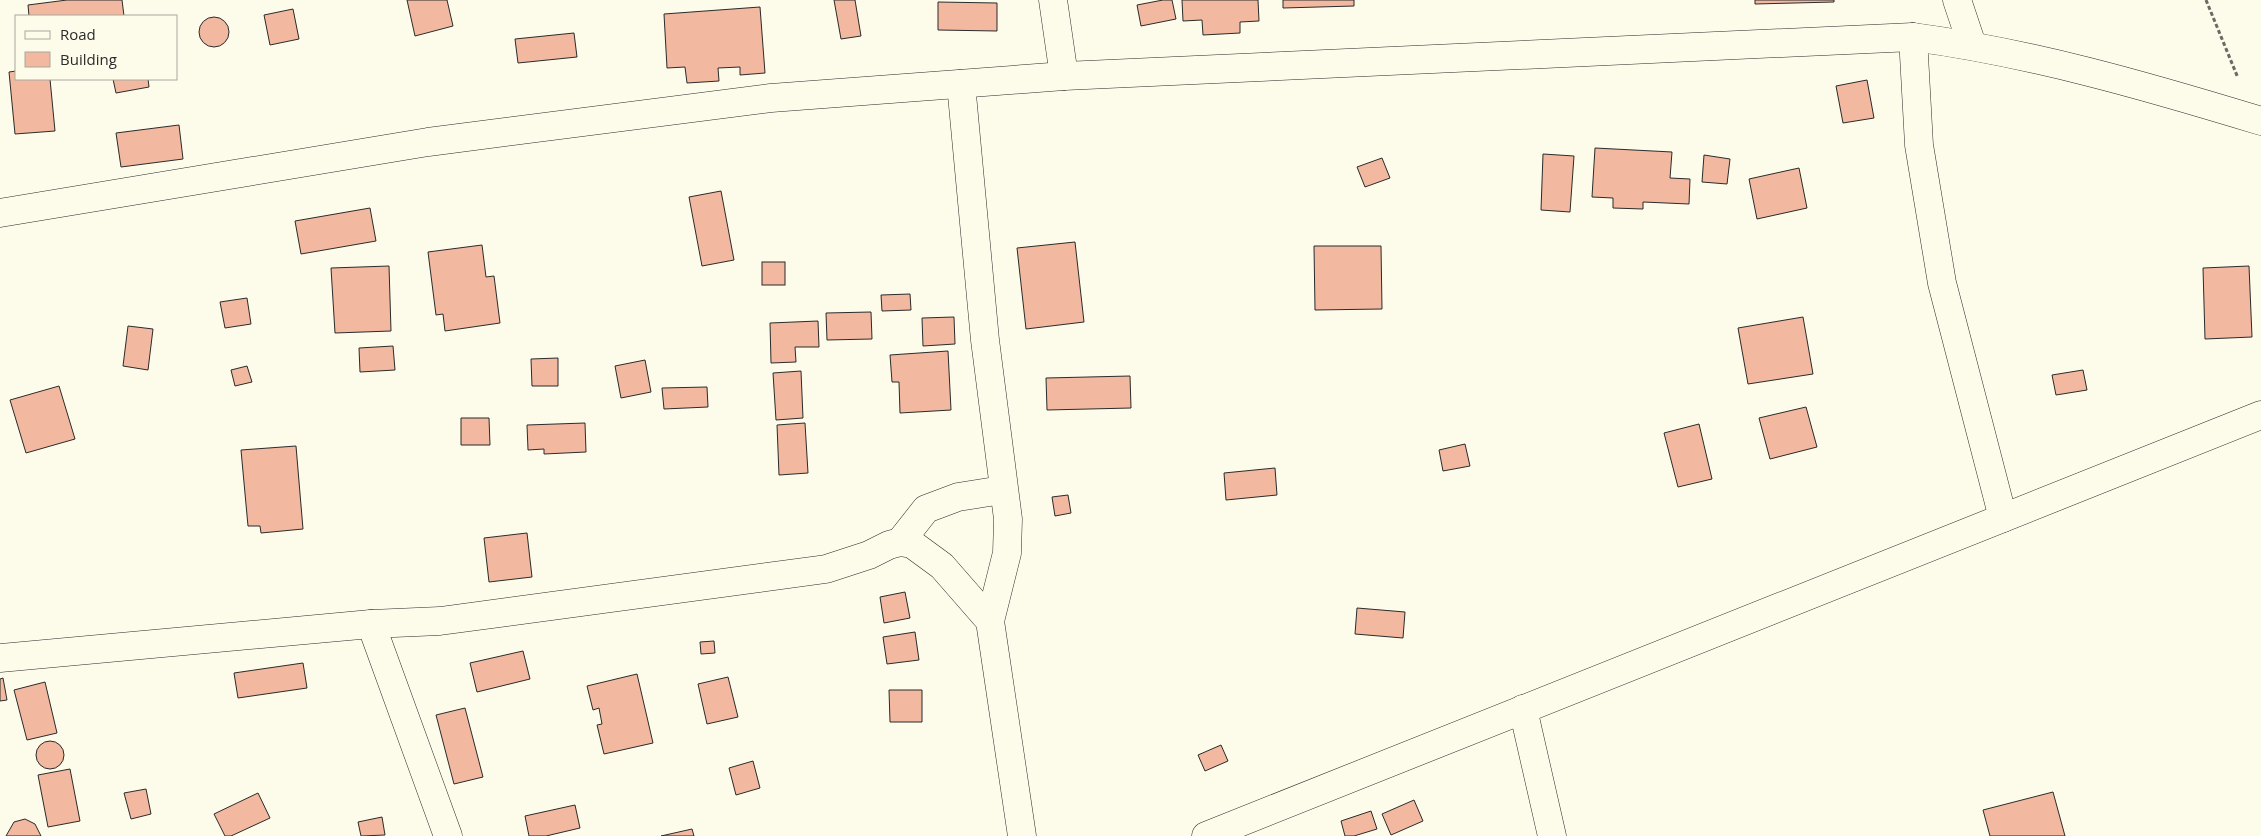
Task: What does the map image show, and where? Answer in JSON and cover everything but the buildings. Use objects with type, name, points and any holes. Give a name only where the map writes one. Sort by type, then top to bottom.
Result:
[{"type":"street","points":[[1053,0],[1064,76]]},
{"type":"street","points":[[1957,0],[1972,45]]},
{"type":"street","points":[[1912,37],[1919,145],[1942,283],[2003,518]]},
{"type":"street","points":[[0,213],[428,142],[771,98],[1064,76],[1912,37],[1972,45],[2078,68],[2258,120]]},
{"type":"street","points":[[961,84],[985,340],[1002,490],[1008,520],[1007,553],[990,621],[1022,836]]},
{"type":"street","points":[[1206,836],[2261,414]]},
{"type":"street","points":[[900,542],[926,509],[958,497],[1002,490]]},
{"type":"street","points":[[0,658],[371,624],[440,621],[826,570],[900,542],[912,544],[942,566],[990,621]]},
{"type":"street","points":[[371,624],[448,836]]},
{"type":"street","points":[[1523,709],[1552,836]]},
{"type":"path","points":[[2206,0],[2258,120]]}]
